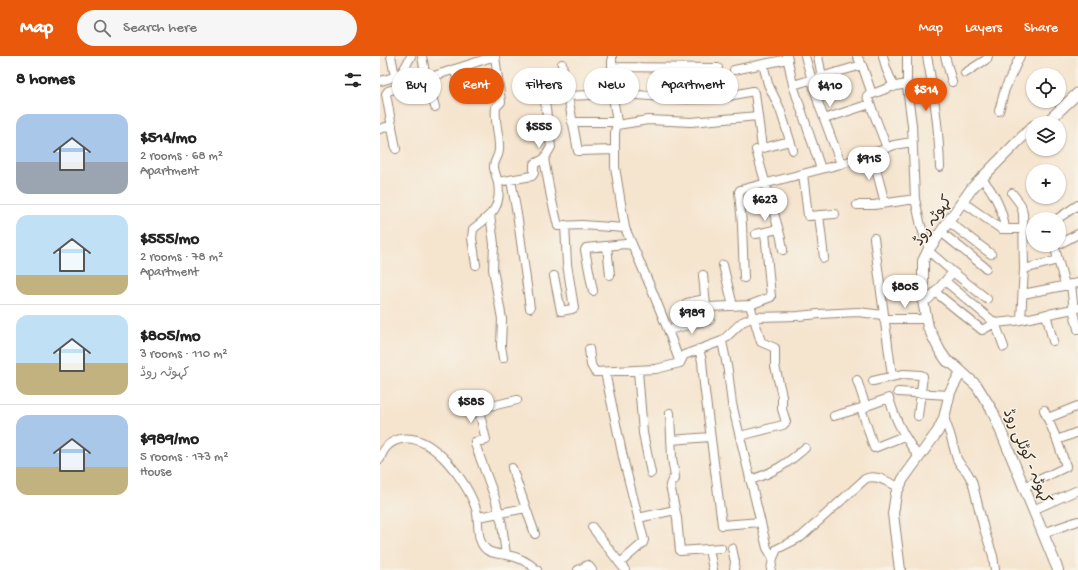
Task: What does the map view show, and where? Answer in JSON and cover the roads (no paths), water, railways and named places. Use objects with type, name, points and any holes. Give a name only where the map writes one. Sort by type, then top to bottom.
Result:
[{"type":"main road","points":[[1066,95],[1078,85]]},
{"type":"main road","points":[[1053,116],[1078,93]]},
{"type":"main road","points":[[1043,116],[1052,108]]},
{"type":"main road","name":"کہوٹہ روڈ","points":[[943,234],[953,225],[983,180],[1026,134]]},
{"type":"main road","name":"کہوٹہ روڈ","points":[[954,365],[947,361],[937,346],[926,319],[922,301],[924,258],[943,234],[972,188],[1026,142]]},
{"type":"main road","name":"کہوٹہ روڈ","points":[[930,252],[928,268],[932,295],[932,317],[936,329],[954,365]]},
{"type":"main road","name":"کہوٹہ - کوٹلی روڈ","points":[[954,365],[977,386],[993,412],[1058,570]]},
{"type":"main road","points":[[900,570],[893,514],[899,487],[934,437],[944,418],[949,395],[961,372]]},
{"type":"street","points":[[391,56],[393,68]]},
{"type":"street","points":[[406,68],[411,56]]},
{"type":"street","points":[[422,56],[425,68]]},
{"type":"street","points":[[454,68],[495,56],[501,102],[496,107],[495,113],[499,138],[499,151],[494,163],[494,169],[498,182],[499,200],[490,215],[473,229],[472,238],[476,265]]},
{"type":"street","points":[[612,56],[612,67],[718,68]]},
{"type":"street","points":[[805,56],[819,105],[841,164]]},
{"type":"street","points":[[818,56],[822,77]]},
{"type":"street","points":[[857,56],[862,65],[872,94]]},
{"type":"street","points":[[883,56],[894,87]]},
{"type":"street","points":[[907,56],[907,84],[915,199],[921,226],[930,252],[987,299]]},
{"type":"street","points":[[927,56],[936,107],[940,167]]},
{"type":"street","points":[[946,56],[952,82]]},
{"type":"street","points":[[965,73],[988,56]]},
{"type":"street","points":[[999,111],[1005,89],[1020,56]]},
{"type":"street","points":[[738,69],[787,57],[793,84],[821,169]]},
{"type":"street","points":[[562,64],[563,68]]},
{"type":"street","points":[[763,64],[768,84],[780,109],[793,150]]},
{"type":"street","points":[[793,84],[862,65]]},
{"type":"street","points":[[380,81],[392,77]]},
{"type":"street","points":[[887,148],[867,96],[907,84]]},
{"type":"street","points":[[392,90],[388,91],[386,94],[396,149]]},
{"type":"street","points":[[639,95],[687,100],[719,98],[753,91],[762,148]]},
{"type":"street","points":[[498,182],[532,176],[534,173],[534,164],[544,159],[549,152],[552,144],[546,104]]},
{"type":"street","points":[[569,104],[578,151],[615,150]]},
{"type":"street","points":[[614,104],[617,123],[615,133],[615,167],[625,228],[668,330],[680,363]]},
{"type":"street","points":[[824,118],[870,104]]},
{"type":"street","points":[[572,122],[617,123],[648,120],[691,122],[758,116]]},
{"type":"street","points":[[380,129],[392,124]]},
{"type":"street","points":[[783,250],[756,150],[790,141]]},
{"type":"street","points":[[744,278],[740,190],[841,164],[894,145],[912,142]]},
{"type":"street","points":[[872,154],[884,203]]},
{"type":"street","points":[[544,159],[558,226],[582,224],[625,228]]},
{"type":"street","points":[[803,174],[808,216],[835,214]]},
{"type":"street","points":[[511,180],[530,308]]},
{"type":"street","points":[[983,180],[998,206],[1005,229]]},
{"type":"street","points":[[1012,193],[1021,205],[1023,214],[1024,269],[1021,320]]},
{"type":"street","points":[[857,205],[915,199]]},
{"type":"street","points":[[967,205],[1001,229],[1023,229]]},
{"type":"street","points":[[1066,213],[1078,205]]},
{"type":"street","points":[[490,215],[494,244],[493,269],[502,319],[501,346],[503,358]]},
{"type":"street","points":[[818,215],[824,258]]},
{"type":"street","points":[[554,276],[561,311],[574,308],[567,264],[565,225]]},
{"type":"street","points":[[953,225],[991,254]]},
{"type":"street","points":[[703,274],[706,306],[708,307],[750,305],[771,297],[761,233],[778,229]]},
{"type":"street","points":[[943,234],[986,268]]},
{"type":"street","points":[[1066,240],[1078,234]]},
{"type":"street","points":[[874,238],[892,376]]},
{"type":"street","points":[[593,291],[585,250],[586,248],[625,244],[632,245]]},
{"type":"street","points":[[607,246],[610,275]]},
{"type":"street","points":[[1057,252],[1058,260],[1071,284],[1076,308],[1078,329]]},
{"type":"street","points":[[1024,269],[1058,260]]},
{"type":"street","points":[[723,266],[733,306]]},
{"type":"street","points":[[953,272],[932,295],[982,330],[995,323],[1021,320],[1076,308]]},
{"type":"street","points":[[945,281],[995,323],[1004,347]]},
{"type":"street","points":[[1023,294],[1071,284]]},
{"type":"street","points":[[687,303],[705,299]]},
{"type":"street","points":[[740,436],[783,425],[786,422],[782,409],[782,396],[775,366],[775,348],[761,342],[750,305]]},
{"type":"street","points":[[589,349],[592,370],[595,372],[638,371],[656,369],[680,363],[684,355],[722,341],[742,322],[754,317],[858,312],[884,317],[926,319]]},
{"type":"street","points":[[1046,314],[1053,341]]},
{"type":"street","points":[[668,330],[710,320]]},
{"type":"street","points":[[722,341],[728,371],[732,404],[760,522],[767,548],[772,558]]},
{"type":"street","points":[[699,349],[702,361],[710,437],[722,524],[760,522]]},
{"type":"street","points":[[638,371],[643,433],[651,473]]},
{"type":"street","points":[[592,527],[623,567],[644,543],[624,462],[605,372]]},
{"type":"street","points":[[873,381],[904,374],[923,376],[918,416]]},
{"type":"street","points":[[857,380],[874,448],[904,436]]},
{"type":"street","points":[[898,392],[949,395]]},
{"type":"street","points":[[834,416],[889,398],[894,416],[904,436],[919,458]]},
{"type":"street","points":[[462,405],[476,402],[487,406],[517,400]]},
{"type":"street","points":[[476,402],[486,440],[475,442],[475,444],[491,484],[499,512],[506,554]]},
{"type":"street","points":[[1048,418],[1078,406]]},
{"type":"street","points":[[1024,487],[1066,467],[1057,440],[1044,410]]},
{"type":"street","points":[[670,413],[672,458],[675,477],[670,485],[680,551],[721,548]]},
{"type":"street","points":[[944,418],[957,459],[972,481],[984,529],[993,556],[995,570]]},
{"type":"street","points":[[1057,440],[1078,432]]},
{"type":"street","points":[[671,440],[710,437]]},
{"type":"street","points":[[380,459],[382,453],[388,446],[401,439],[411,439],[431,447],[455,469],[474,501],[478,517],[481,542],[486,550],[506,554],[524,560],[536,570]]},
{"type":"street","points":[[750,480],[778,470],[805,448]]},
{"type":"street","points":[[512,468],[534,534]]},
{"type":"street","points":[[771,570],[772,558],[777,549],[801,537],[869,476],[874,476],[899,487]]},
{"type":"street","points":[[1034,510],[1078,490]]},
{"type":"street","points":[[478,517],[526,508]]},
{"type":"street","points":[[638,518],[675,510]]},
{"type":"street","points":[[1043,533],[1078,521]]},
{"type":"street","points":[[732,548],[735,562],[734,570]]},
{"type":"street","points":[[709,549],[712,570]]},
{"type":"street","points":[[578,570],[588,565],[592,570]]}]
